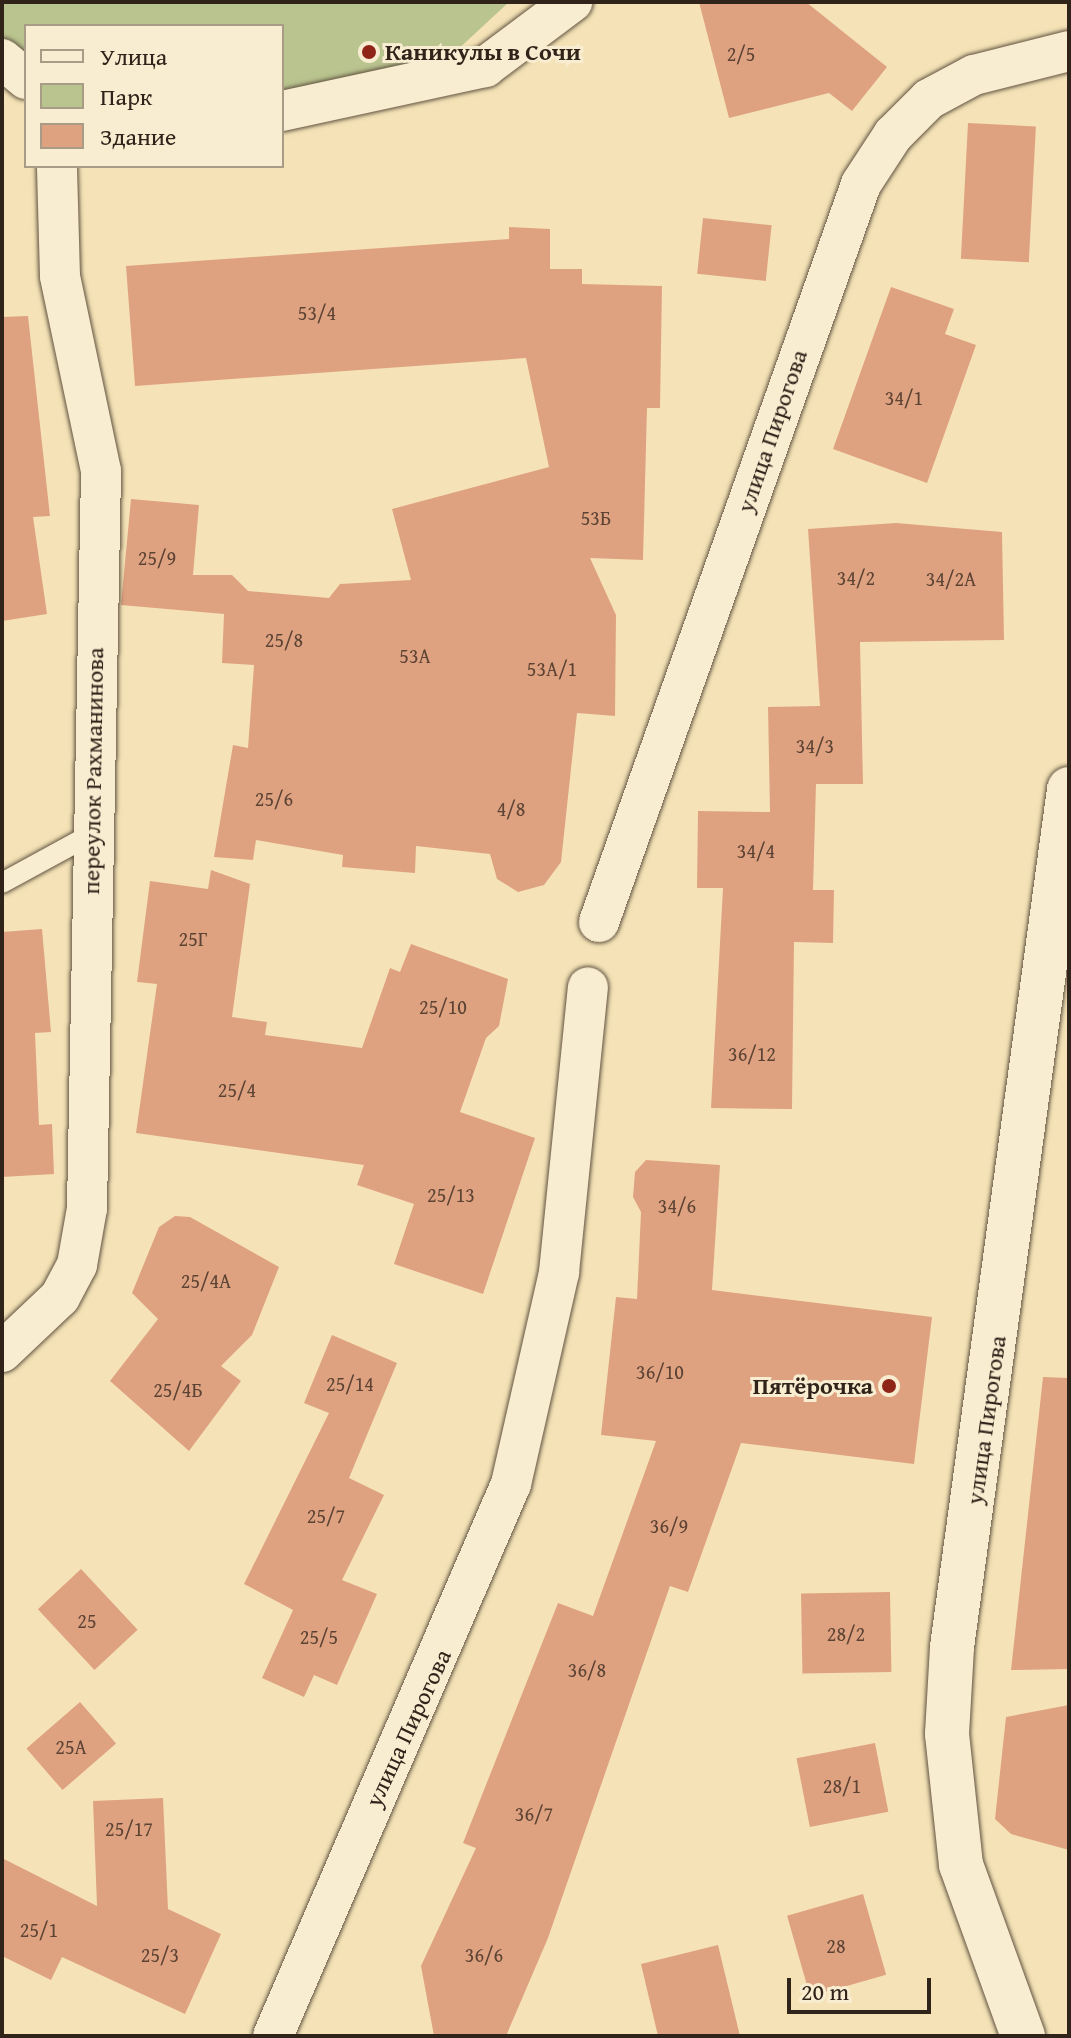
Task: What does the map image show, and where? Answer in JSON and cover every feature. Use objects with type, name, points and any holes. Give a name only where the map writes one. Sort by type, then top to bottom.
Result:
[{"type":"street","points":[[284,111],[485,67],[572,2]]},
{"type":"street","name":"улица Пирогова","points":[[599,922],[861,184],[893,135],[929,99],[974,75],[1069,51]]},
{"type":"street","points":[[2,59],[24,77]]},
{"type":"street","name":"переулок Рахманинова","points":[[2,1352],[60,1297],[77,1265],[87,1208],[101,471],[60,276],[60,168]]},
{"type":"street","name":"улица Пирогова","points":[[1026,2034],[961,1865],[947,1734],[952,1647],[1069,789]]},
{"type":"street","name":"улица Пирогова","points":[[273,2036],[511,1484],[559,1272],[588,987]]},
{"type":"lane","points":[[2,883],[92,834]]},
{"type":"green space","name":"Каникулы в Сочи","points":[[2,2],[509,2],[440,66],[284,102],[284,24],[24,24],[24,61],[2,41]]},
{"type":"building","points":[[699,2],[806,2],[887,67],[852,111],[829,93],[729,118]]},
{"type":"building","points":[[968,123],[1036,127],[1029,262],[961,259]]},
{"type":"building","points":[[703,218],[772,225],[766,281],[697,274]]},
{"type":"building","points":[[509,227],[550,229],[550,269],[582,269],[582,284],[662,286],[660,408],[647,408],[643,560],[590,558],[616,615],[615,716],[577,713],[561,862],[544,885],[518,892],[497,879],[490,854],[416,846],[415,873],[342,867],[343,855],[256,840],[253,860],[214,857],[233,745],[248,748],[254,665],[222,663],[224,614],[121,605],[131,499],[199,505],[193,575],[232,575],[248,591],[329,598],[340,584],[411,580],[392,509],[549,467],[526,358],[135,386],[126,266],[509,239]]},
{"type":"building","points":[[891,287],[954,309],[945,334],[976,345],[927,483],[833,449]]},
{"type":"building","points":[[28,316],[50,516],[33,517],[47,614],[2,621],[2,317]]},
{"type":"building","points":[[896,523],[1002,532],[1004,640],[860,642],[863,784],[816,784],[813,890],[834,890],[833,943],[794,942],[792,1109],[711,1108],[723,888],[697,888],[698,811],[770,812],[768,707],[820,706],[808,529]]},
{"type":"building","points":[[211,870],[250,884],[232,1017],[267,1022],[265,1035],[362,1048],[390,968],[400,972],[411,944],[508,979],[499,1026],[486,1038],[460,1112],[535,1138],[483,1294],[394,1264],[414,1204],[357,1185],[364,1165],[136,1133],[157,984],[137,982],[150,881],[208,889]]},
{"type":"building","points":[[42,929],[51,1032],[35,1033],[39,1125],[52,1124],[54,1174],[2,1177],[2,932]]},
{"type":"building","points":[[646,1160],[720,1165],[712,1290],[932,1317],[914,1464],[741,1443],[688,1592],[670,1586],[548,1938],[506,2036],[434,2036],[421,1966],[476,1848],[463,1843],[558,1603],[593,1616],[656,1441],[601,1435],[616,1297],[637,1299],[641,1212],[633,1197],[635,1172]]},
{"type":"building","points":[[175,1216],[190,1217],[279,1267],[252,1335],[221,1366],[241,1381],[189,1451],[110,1381],[158,1319],[132,1293],[159,1227]]},
{"type":"building","points":[[332,1335],[397,1363],[349,1478],[384,1495],[342,1580],[377,1594],[337,1685],[314,1675],[304,1697],[262,1678],[293,1610],[244,1584],[329,1413],[304,1403]]},
{"type":"building","points":[[1043,1377],[1069,1378],[1069,1669],[1011,1670]]},
{"type":"building","points":[[81,1569],[138,1630],[94,1670],[38,1609]]},
{"type":"building","points":[[890,1592],[891,1672],[802,1674],[801,1594]]},
{"type":"building","points":[[80,1702],[116,1744],[62,1790],[26,1749]]},
{"type":"building","points":[[1069,1705],[1069,1850],[1011,1834],[995,1819],[1006,1717]]},
{"type":"building","points":[[875,1743],[888,1812],[810,1827],[796,1758]]},
{"type":"building","points":[[163,1798],[168,1909],[221,1934],[185,2014],[62,1957],[51,1980],[2,1956],[2,1858],[97,1906],[93,1801]]},
{"type":"building","points":[[863,1894],[886,1975],[810,1997],[787,1916]]},
{"type":"building","points":[[718,1945],[740,2036],[658,2036],[641,1964]]},
{"type":"place","name":"Каникулы в Сочи","points":[[369,52]]},
{"type":"place","name":"Пятёрочка","points":[[889,1386]]}]
